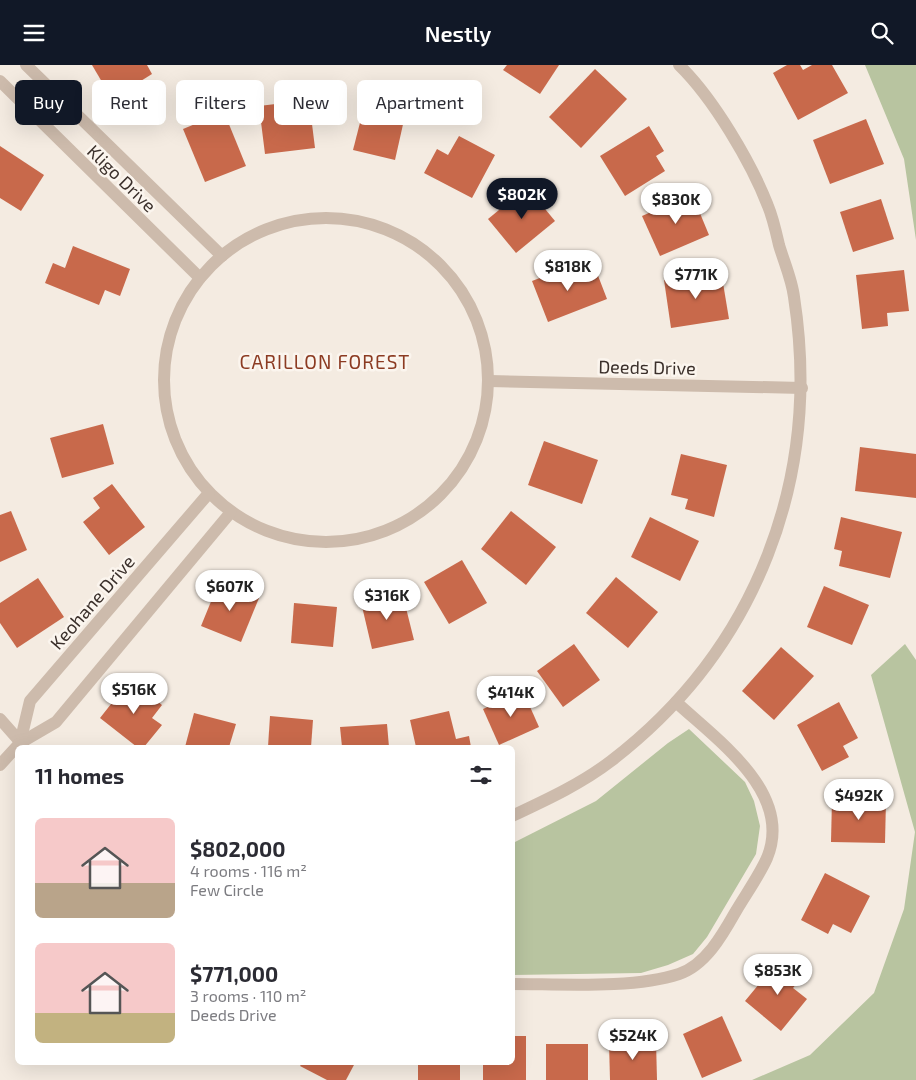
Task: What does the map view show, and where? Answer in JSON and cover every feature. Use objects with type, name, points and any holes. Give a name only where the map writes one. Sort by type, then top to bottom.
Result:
[{"type":"street","name":"Kligo Drive","points":[[26,65],[222,256]]},
{"type":"street","points":[[515,815],[560,794],[611,761],[676,702],[708,664],[750,598],[779,527],[794,468],[802,389],[794,295],[768,206],[729,129],[679,65]]},
{"type":"street","name":"Kligo Drive","points":[[0,81],[200,278]]},
{"type":"street","points":[[340,218],[386,229],[416,243],[444,267],[470,302],[487,345],[490,381],[486,407],[469,454],[457,473],[425,506],[403,521],[362,540],[327,543],[277,536],[231,512],[209,493],[180,451],[165,404],[166,351],[183,304],[200,278],[222,256],[255,234],[297,221],[340,218]]},
{"type":"street","name":"Deeds Drive","points":[[490,381],[802,389]]},
{"type":"street","name":"Keohane Drive","points":[[23,745],[30,701],[209,493]]},
{"type":"street","name":"Keohane Drive","points":[[23,745],[56,722],[231,512]]},
{"type":"street","points":[[515,984],[655,981],[681,973],[701,960],[721,937],[767,858],[772,838],[771,817],[765,795],[753,776],[676,702]]},
{"type":"street","points":[[0,719],[23,745]]},
{"type":"street","name":"Keohane Drive","points":[[0,765],[15,752]]},
{"type":"green space","points":[[865,65],[916,65],[916,240],[904,159]]},
{"type":"green space","points":[[905,644],[916,660],[916,1080],[752,1080],[810,1055],[874,993],[904,909],[915,832],[871,675]]},
{"type":"green space","points":[[689,729],[745,782],[754,801],[760,826],[756,854],[707,937],[693,954],[668,965],[641,973],[515,975],[515,842],[596,801],[668,743]]},
{"type":"building","points":[[92,65],[147,65],[152,74],[142,80],[101,80]]},
{"type":"building","points":[[507,65],[559,65],[540,94],[503,70]]},
{"type":"building","points":[[787,65],[800,65],[803,70],[812,65],[832,65],[848,93],[798,120],[773,73]]},
{"type":"building","points":[[595,69],[627,99],[581,148],[549,117]]},
{"type":"building","points":[[274,104],[274,125],[312,125],[315,148],[265,154],[261,125],[264,125],[264,105]]},
{"type":"building","points":[[866,119],[884,164],[830,184],[813,140]]},
{"type":"building","points":[[193,125],[229,125],[246,166],[205,182],[183,129]]},
{"type":"building","points":[[359,125],[403,125],[395,160],[353,150]]},
{"type":"building","points":[[649,126],[664,151],[656,156],[665,171],[625,196],[600,156]]},
{"type":"building","points":[[459,136],[495,155],[472,198],[424,173],[437,149],[448,155]]},
{"type":"building","points":[[0,146],[44,175],[21,211],[0,198]]},
{"type":"building","points":[[527,187],[555,221],[516,253],[488,219]]},
{"type":"building","points":[[692,194],[709,235],[660,256],[642,216]]},
{"type":"building","points":[[881,199],[894,239],[853,252],[840,212]]},
{"type":"building","points":[[73,246],[130,269],[120,296],[105,290],[99,305],[45,283],[53,263],[65,268]]},
{"type":"building","points":[[581,262],[587,278],[597,273],[607,299],[548,322],[532,281]]},
{"type":"building","points":[[904,270],[909,311],[887,313],[888,326],[862,329],[856,275]]},
{"type":"building","points":[[721,271],[729,319],[671,328],[664,280]]},
{"type":"building","points":[[103,424],[114,464],[62,478],[50,438]]},
{"type":"building","points":[[544,441],[598,460],[582,504],[528,485]]},
{"type":"building","points":[[860,447],[916,454],[916,498],[855,491]]},
{"type":"building","points":[[681,454],[727,465],[714,517],[685,509],[688,499],[671,495]]},
{"type":"building","points":[[112,484],[145,527],[109,555],[83,522],[100,508],[93,498]]},
{"type":"building","points":[[11,511],[27,550],[0,562],[0,515]]},
{"type":"building","points":[[511,511],[556,547],[526,585],[481,549]]},
{"type":"building","points":[[650,517],[699,541],[680,581],[631,557]]},
{"type":"building","points":[[841,517],[902,532],[890,578],[839,566],[842,551],[834,549]]},
{"type":"building","points":[[462,560],[487,603],[449,624],[424,582]]},
{"type":"building","points":[[616,577],[658,612],[628,648],[586,613]]},
{"type":"building","points":[[38,578],[64,617],[17,648],[0,623],[0,603]]},
{"type":"building","points":[[219,582],[259,598],[241,642],[201,626]]},
{"type":"building","points":[[824,586],[869,605],[852,645],[807,627]]},
{"type":"building","points":[[402,592],[414,640],[372,649],[361,602]]},
{"type":"building","points":[[294,603],[337,607],[333,647],[291,643]]},
{"type":"building","points":[[574,644],[600,680],[563,707],[537,671]]},
{"type":"building","points":[[781,647],[814,676],[774,720],[742,691]]},
{"type":"building","points":[[130,680],[162,705],[152,718],[162,725],[146,745],[134,745],[100,718]]},
{"type":"building","points":[[523,691],[539,727],[499,745],[483,709]]},
{"type":"building","points":[[839,702],[858,738],[843,746],[849,757],[822,771],[797,725]]},
{"type":"building","points":[[449,711],[456,739],[469,736],[471,745],[416,745],[410,720]]},
{"type":"building","points":[[194,713],[236,724],[230,745],[186,745]]},
{"type":"building","points":[[270,716],[313,720],[311,745],[268,745]]},
{"type":"building","points":[[387,724],[389,745],[342,745],[340,727]]},
{"type":"building","points":[[832,799],[886,800],[885,843],[831,842]]},
{"type":"building","points":[[825,873],[870,896],[851,933],[833,924],[828,934],[801,920]]},
{"type":"building","points":[[779,960],[801,978],[793,988],[807,999],[781,1031],[745,1001]]},
{"type":"building","points":[[722,1016],[742,1061],[702,1078],[683,1034]]},
{"type":"building","points":[[515,1036],[526,1036],[526,1080],[483,1080],[483,1065],[515,1065]]},
{"type":"building","points":[[656,1041],[657,1080],[610,1080],[609,1042]]},
{"type":"building","points":[[546,1044],[588,1044],[588,1080],[546,1080]]},
{"type":"building","points":[[354,1065],[346,1080],[327,1080],[300,1066]]},
{"type":"building","points":[[418,1065],[460,1065],[460,1080],[418,1080]]},
{"type":"district","name":"CARILLON FOREST","points":[[325,361]]}]
